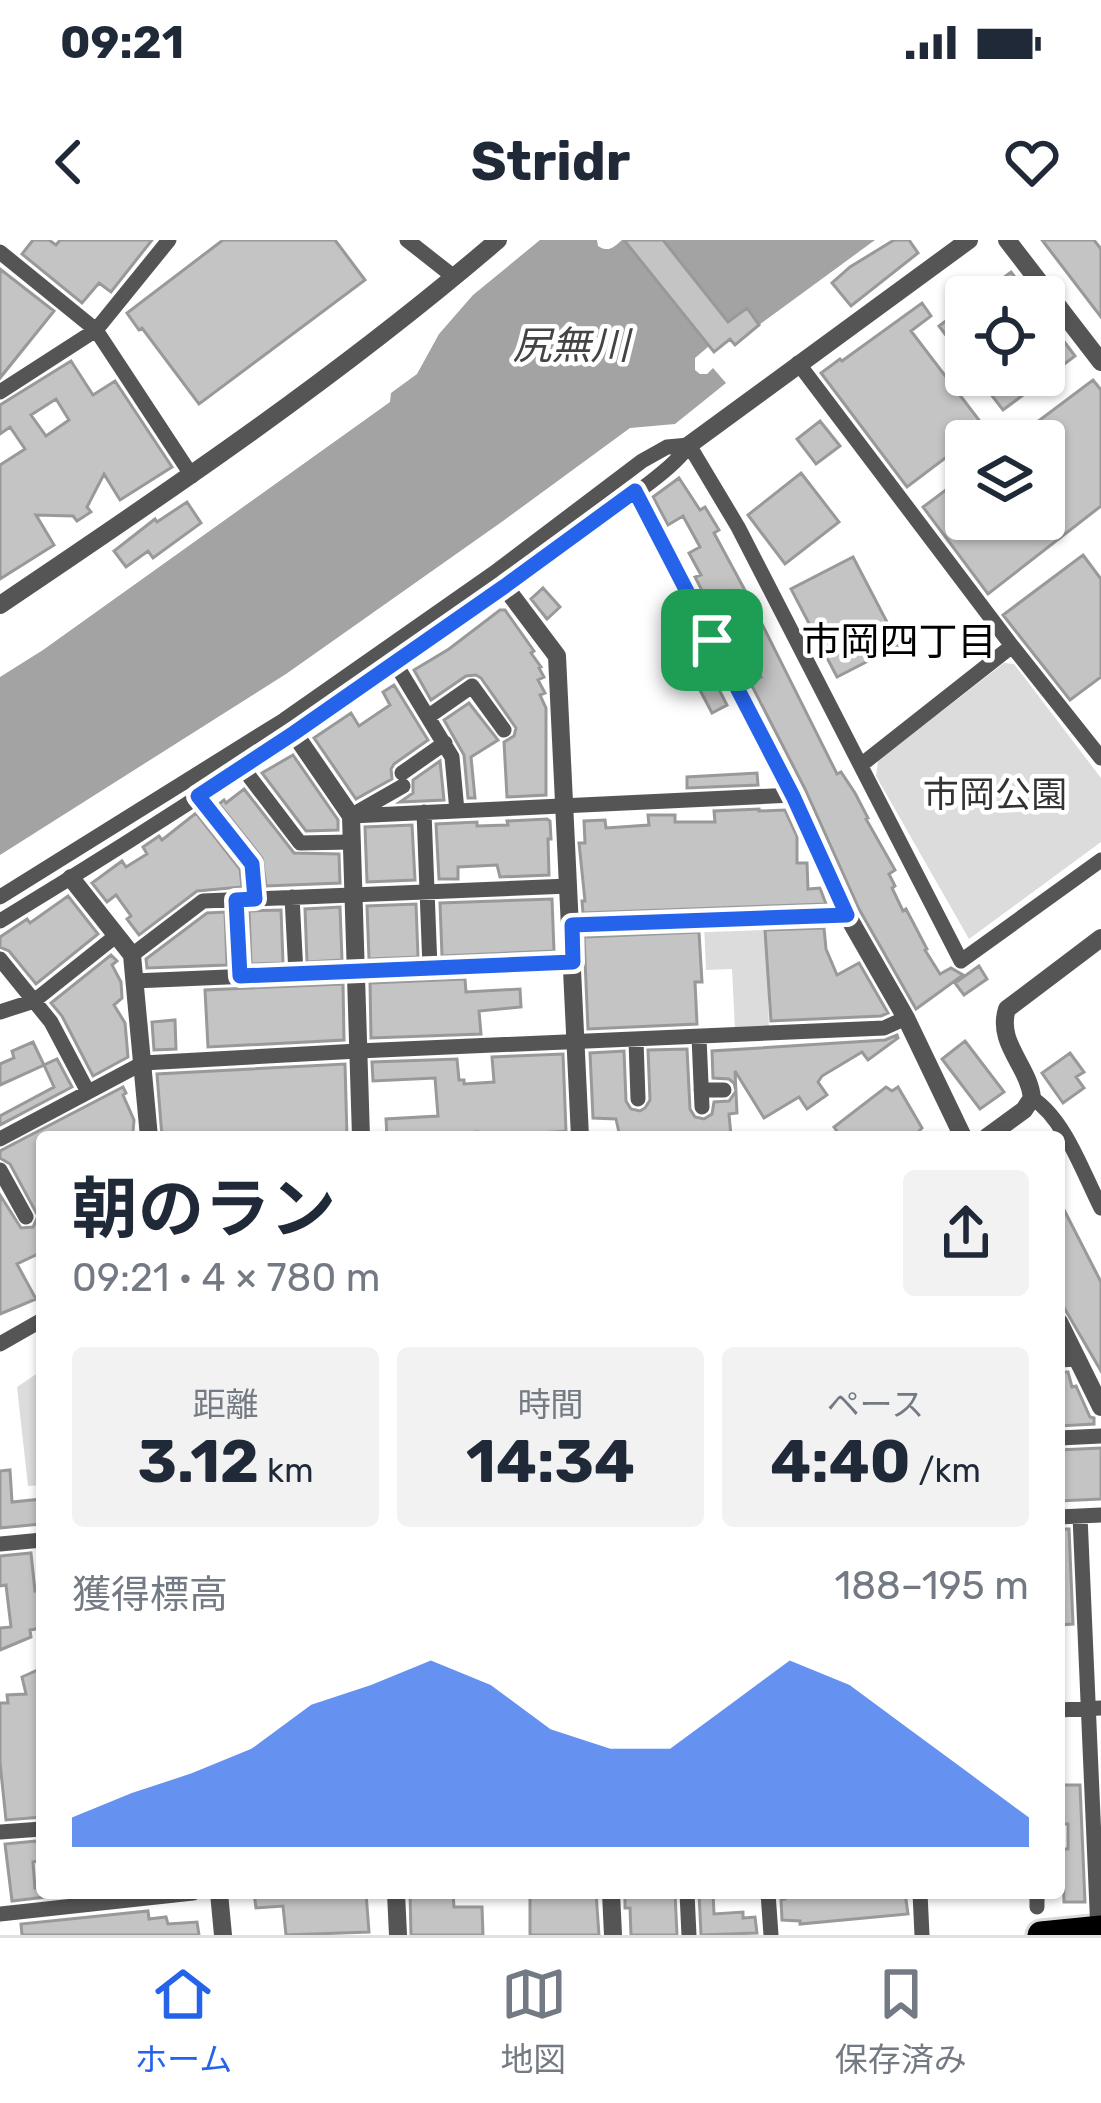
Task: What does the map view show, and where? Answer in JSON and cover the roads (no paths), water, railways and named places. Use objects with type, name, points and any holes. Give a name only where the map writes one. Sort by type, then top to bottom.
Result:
[{"type":"highway","points":[[1038,1912],[1099,1931]]},
{"type":"street","points":[[0,392],[96,330],[169,240]]},
{"type":"street","points":[[407,240],[454,278]]},
{"type":"street","points":[[0,605],[192,476],[498,240]]},
{"type":"street","points":[[0,921],[294,733],[505,586],[681,458],[689,445],[797,363],[970,240]]},
{"type":"street","points":[[1007,240],[1101,362]]},
{"type":"street","points":[[0,252],[96,330],[192,476]]},
{"type":"street","points":[[797,363],[1101,758]]},
{"type":"street","points":[[0,897],[284,720],[667,446],[689,445]]},
{"type":"street","points":[[689,445],[738,527],[961,961],[1101,860]]},
{"type":"street","points":[[635,491],[960,1131]]},
{"type":"street","points":[[505,586],[557,656],[580,1131]]},
{"type":"street","points":[[861,765],[1012,646]]},
{"type":"street","points":[[395,663],[452,757],[457,811]]},
{"type":"street","points":[[429,716],[472,686],[504,730]]},
{"type":"street","points":[[294,733],[351,816],[362,1131]]},
{"type":"street","points":[[351,816],[446,743]]},
{"type":"street","points":[[242,767],[300,843],[352,842]]},
{"type":"street","points":[[198,796],[252,864],[255,899]]},
{"type":"street","points":[[351,816],[793,796]]},
{"type":"street","points":[[424,812],[430,968]]},
{"type":"street","points":[[71,878],[132,956],[147,1131]]},
{"type":"street","points":[[132,956],[202,901],[569,886]]},
{"type":"street","points":[[292,897],[296,974]]},
{"type":"street","points":[[236,900],[240,976]]},
{"type":"street","points":[[572,925],[847,915]]},
{"type":"street","points":[[0,1012],[34,1001],[117,935]]},
{"type":"street","points":[[995,1131],[1032,1098],[1004,1032],[1004,1016],[1011,1004],[1101,938]]},
{"type":"street","points":[[0,959],[51,1022],[88,1092]]},
{"type":"street","points":[[134,981],[573,962]]},
{"type":"street","points":[[0,1139],[142,1063],[884,1028],[906,1018]]},
{"type":"street","points":[[700,1037],[702,1099],[724,1090]]},
{"type":"street","points":[[636,1040],[638,1099]]},
{"type":"street","points":[[1032,1098],[1062,1131]]},
{"type":"street","points":[[1065,1137],[1101,1208]]},
{"type":"street","points":[[0,1170],[26,1217]]},
{"type":"street","points":[[0,1344],[36,1323]]},
{"type":"street","points":[[1068,1359],[1101,1407]]},
{"type":"street","points":[[1065,1438],[1101,1436]]},
{"type":"street","points":[[1065,1517],[1101,1515]]},
{"type":"street","points":[[1080,1516],[1093,1629],[1099,1931]]},
{"type":"street","points":[[0,1544],[36,1541]]},
{"type":"street","points":[[0,1832],[36,1829]]},
{"type":"street","points":[[0,1914],[139,1899]]},
{"type":"street","points":[[220,1899],[223,1935]]},
{"type":"street","points":[[396,1899],[398,1935]]},
{"type":"street","points":[[611,1899],[613,1935]]},
{"type":"street","points":[[687,1899],[689,1935]]},
{"type":"street","points":[[768,1899],[771,1935]]},
{"type":"street","points":[[920,1899],[922,1935]]},
{"type":"water","name":"尻無川","points":[[540,240],[597,240],[598,246],[608,249],[622,240],[875,240],[759,325],[748,313],[695,358],[695,370],[707,374],[713,368],[726,383],[675,424],[630,428],[286,674],[0,855],[0,677],[390,402],[391,393],[417,374],[439,334],[473,295]]},
{"type":"district","name":"市岡四丁目","points":[[899,642]]},
{"type":"park label","name":"市岡公園","points":[[995,794]]}]
